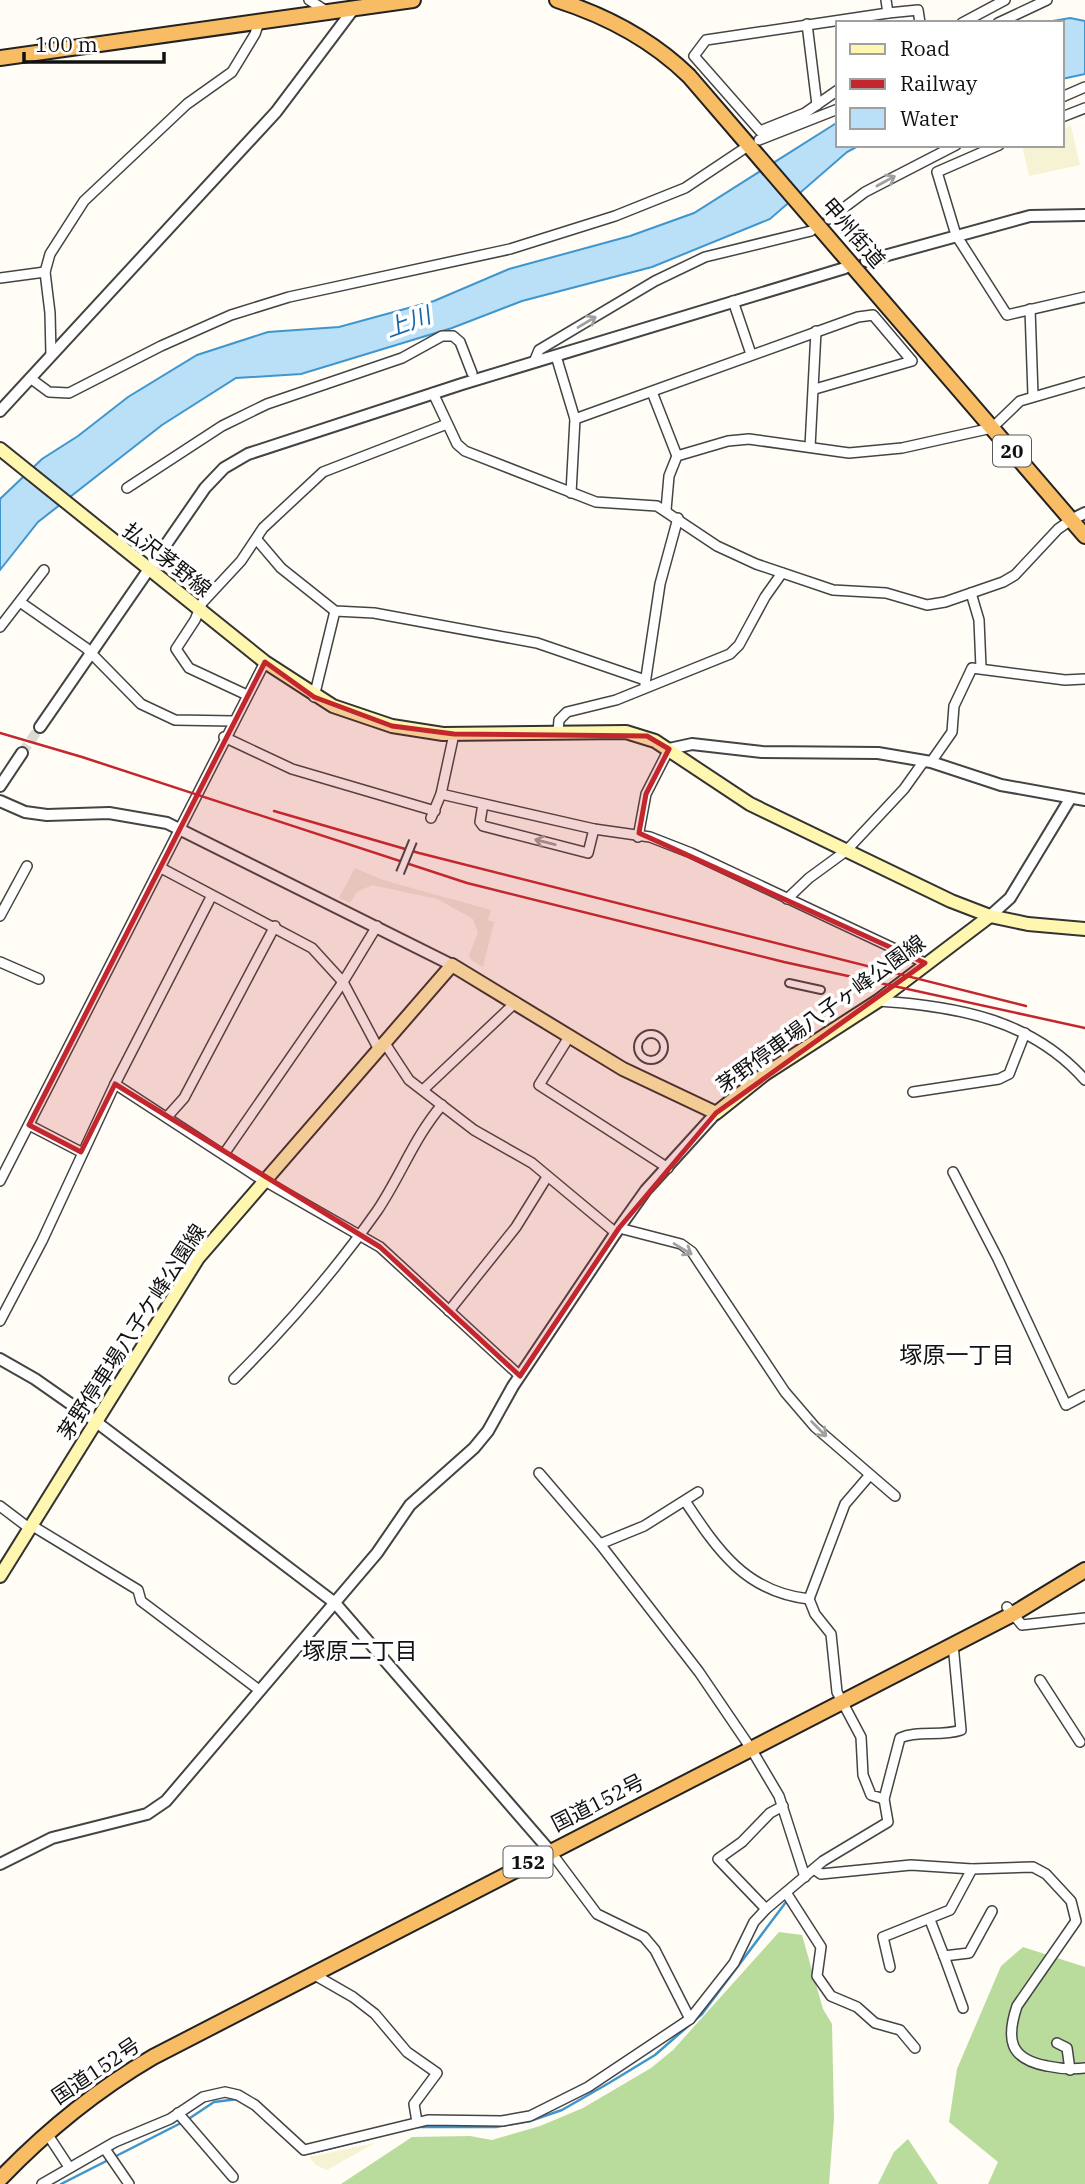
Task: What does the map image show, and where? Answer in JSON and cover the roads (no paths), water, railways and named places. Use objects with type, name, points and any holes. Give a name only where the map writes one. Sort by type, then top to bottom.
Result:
[{"type":"highway","points":[[0,58],[413,0]]},
{"type":"highway","name":"甲州街道","points":[[563,1],[595,6],[672,60],[751,146],[992,428],[1078,517],[1085,536]]},
{"type":"highway","name":"国道152号","points":[[0,2179],[46,2132],[121,2075],[953,1644],[1085,1570]]},
{"type":"main road","name":"払沢茅野線","points":[[1,449],[147,569],[314,697],[380,723],[454,734]]},
{"type":"main road","points":[[454,734],[626,732],[646,736],[750,804],[990,916],[1028,924],[1085,929]]},
{"type":"main road","name":"茅野停車場八子ヶ峰公園線","points":[[452,965],[642,1078],[716,1113],[765,1074],[878,1001],[990,916]]},
{"type":"main road","name":"茅野停車場八子ケ峰公園線","points":[[0,1576],[198,1258],[452,965]]},
{"type":"street","points":[[309,0],[328,12]]},
{"type":"street","points":[[886,0],[888,13]]},
{"type":"street","points":[[966,21],[1005,0]]},
{"type":"street","points":[[1002,21],[1047,0]]},
{"type":"street","points":[[0,411],[276,113],[355,7]]},
{"type":"street","points":[[836,91],[805,113],[760,131],[694,56],[706,40],[807,24],[918,10],[920,21]]},
{"type":"street","points":[[51,355],[50,313],[44,272],[50,254],[84,201],[187,104],[232,72],[255,34],[259,22]]},
{"type":"street","points":[[807,24],[817,105]]},
{"type":"street","points":[[1064,96],[1085,87]]},
{"type":"street","points":[[1064,116],[1085,108]]},
{"type":"street","points":[[30,378],[55,394],[69,393],[161,346],[231,315],[289,297],[510,250],[615,216],[685,188],[751,146],[836,110]]},
{"type":"street","points":[[830,219],[865,192],[952,147]]},
{"type":"street","points":[[995,147],[937,173],[956,235],[1007,315],[1085,297]]},
{"type":"street","points":[[866,261],[1030,216],[1085,215]]},
{"type":"street","points":[[534,362],[539,351],[686,266],[740,247],[811,232]]},
{"type":"street","points":[[40,727],[205,488],[224,468],[248,454],[433,393],[845,268]]},
{"type":"street","points":[[0,278],[5,280],[44,272]]},
{"type":"street","points":[[733,300],[751,354]]},
{"type":"street","points":[[1030,309],[1033,395]]},
{"type":"street","points":[[575,419],[816,331],[873,315],[912,361],[815,389]]},
{"type":"street","points":[[810,447],[816,331]]},
{"type":"street","points":[[127,488],[210,433],[267,404],[402,358],[442,336],[453,336],[460,341],[472,373]]},
{"type":"street","points":[[556,356],[575,419],[571,493]]},
{"type":"street","points":[[677,456],[728,440],[783,442],[849,453],[902,448],[992,428],[1020,401],[1033,395],[1085,382]]},
{"type":"street","points":[[652,392],[677,456],[669,476],[666,510]]},
{"type":"street","points":[[433,393],[457,444],[465,451],[596,502],[657,506],[717,546],[782,573],[833,590],[886,593],[927,605],[971,593],[1015,575],[1058,529],[1078,517]]},
{"type":"street","points":[[247,695],[189,668],[176,649],[202,603],[258,541],[263,528],[323,472],[447,424]]},
{"type":"street","points":[[645,685],[660,584],[678,518]]},
{"type":"street","points":[[258,541],[281,568],[335,611],[374,613],[537,643],[645,685]]},
{"type":"street","points":[[0,627],[44,570]]},
{"type":"street","points":[[558,732],[559,720],[567,712],[616,701],[645,685],[735,650],[782,573]]},
{"type":"street","points":[[971,593],[979,620],[981,668]]},
{"type":"street","points":[[20,602],[92,654],[141,704],[175,720],[233,721]]},
{"type":"street","points":[[314,697],[335,611]]},
{"type":"street","points":[[0,1181],[180,829],[224,737],[265,662]]},
{"type":"street","points":[[788,899],[809,878],[846,851],[904,789],[951,732],[954,706],[972,668],[1065,680],[1085,679]]},
{"type":"street","points":[[224,737],[303,773],[433,815],[441,794],[454,734]]},
{"type":"street","points":[[638,837],[646,794],[669,749],[692,744],[762,752],[878,753],[927,762],[981,780],[1085,800]]},
{"type":"street","points":[[0,786],[22,753]]},
{"type":"street","points":[[441,794],[594,830],[650,837],[691,853],[925,963]]},
{"type":"street","points":[[990,916],[1010,898],[1070,799]]},
{"type":"street","points":[[0,801],[25,812],[47,815],[133,815],[180,829],[452,965]]},
{"type":"street","points":[[484,804],[480,822],[483,826],[588,853],[594,830]]},
{"type":"street","points":[[400,873],[413,841]]},
{"type":"street","points":[[0,916],[27,866]]},
{"type":"street","points":[[160,868],[211,897],[275,926],[312,948],[344,982],[381,1045],[403,1073],[474,1130],[532,1163],[617,1230],[681,1244],[692,1252],[785,1392],[815,1427],[895,1496]]},
{"type":"street","points":[[0,1321],[36,1254],[115,1084],[211,897]]},
{"type":"street","points":[[167,1117],[184,1098],[275,926]]},
{"type":"street","points":[[224,1154],[344,982],[377,926]]},
{"type":"street","points":[[0,962],[39,979]]},
{"type":"street","points":[[789,983],[821,990]]},
{"type":"street","points":[[878,1001],[932,1004],[978,1014],[1044,1042],[1085,1080]]},
{"type":"street","points":[[423,1090],[516,1002]]},
{"type":"street","points":[[649,1033],[658,1036],[663,1044],[661,1055],[653,1061],[645,1060],[638,1052],[640,1040],[649,1033]]},
{"type":"street","points":[[913,1092],[999,1079],[1009,1074],[1025,1033]]},
{"type":"street","points":[[569,1037],[539,1086],[668,1168]]},
{"type":"street","points":[[115,1084],[264,1180],[380,1247],[520,1376]]},
{"type":"street","points":[[234,1379],[280,1333],[359,1235],[378,1209],[428,1121],[442,1105]]},
{"type":"street","points":[[0,1864],[52,1838],[148,1814],[166,1801],[377,1553],[410,1505],[474,1448],[617,1230],[646,1190],[716,1113]]},
{"type":"street","points":[[29,1125],[81,1153]]},
{"type":"street","points":[[953,1172],[998,1259],[1066,1405],[1085,1395]]},
{"type":"street","points":[[449,1311],[516,1227],[547,1177]]},
{"type":"street","points":[[0,1359],[35,1379],[95,1421],[335,1603],[550,1851],[597,1914],[643,1937],[656,1950],[690,2019]]},
{"type":"street","points":[[539,1474],[600,1544],[699,1672],[750,1747],[783,1806],[805,1877]]},
{"type":"street","points":[[869,1476],[845,1504],[809,1599],[815,1614],[831,1634],[840,1701],[861,1737],[863,1775],[871,1796],[884,1799]]},
{"type":"street","points":[[600,1544],[644,1526],[698,1492]]},
{"type":"street","points":[[685,1501],[728,1562],[766,1587],[809,1599]]},
{"type":"street","points":[[0,1506],[138,1590],[141,1601],[260,1690]]},
{"type":"street","points":[[1010,1611],[1022,1625],[1031,1626],[1085,1618]]},
{"type":"street","points":[[42,2184],[69,2167],[178,2113],[203,2097],[225,2092],[238,2095],[255,2105],[304,2150],[417,2122],[502,2121],[530,2116],[588,2087],[690,2019],[734,1963],[754,1922],[766,1909],[814,1869],[888,1822],[884,1799],[900,1738],[909,1734],[937,1735],[961,1730],[953,1644]]},
{"type":"street","points":[[1040,1680],[1080,1742]]},
{"type":"street","points":[[766,1909],[718,1859],[742,1842],[770,1813],[783,1806]]},
{"type":"street","points":[[814,1869],[821,1874],[911,1865],[1033,1867],[1046,1874],[1071,1900],[1077,1914],[1073,1929],[1017,2006],[1011,2041],[1021,2057],[1032,2063],[1070,2070],[1085,2068]]},
{"type":"street","points":[[890,1967],[883,1937],[950,1910],[972,1868]]},
{"type":"street","points":[[787,1894],[819,1940],[821,1958],[817,1976],[823,1988],[831,1996],[857,2007],[875,2023],[900,2030],[915,2048]]},
{"type":"street","points":[[944,1956],[969,1953],[992,1911]]},
{"type":"street","points":[[930,1920],[963,2008]]},
{"type":"street","points":[[313,1974],[375,2014],[407,2052],[437,2073],[414,2104],[417,2122]]},
{"type":"street","points":[[1057,2043],[1067,2048],[1070,2070]]},
{"type":"street","points":[[178,2113],[233,2177]]},
{"type":"street","points":[[46,2132],[69,2167]]},
{"type":"street","points":[[104,2149],[129,2184]]},
{"type":"water","points":[[1070,18],[1085,21],[1085,74],[1064,79],[1064,21],[1053,21]]},
{"type":"water","name":"上川","points":[[836,123],[836,147],[856,147],[847,152],[770,219],[652,267],[522,301],[452,328],[301,374],[236,378],[162,425],[38,522],[0,570],[0,499],[42,459],[78,436],[128,397],[197,355],[268,332],[339,327],[434,301],[509,269],[630,236],[694,213]]},
{"type":"waterway","points":[[416,2127],[496,2127],[530,2121],[562,2110],[609,2083],[655,2055],[702,2014],[786,1902]]},
{"type":"waterway","points":[[187,2120],[214,2102],[238,2099]]},
{"type":"waterway","points":[[265,2120],[301,2153]]},
{"type":"waterway","points":[[61,2184],[181,2123]]},
{"type":"waterway","points":[[311,2153],[369,2139]]},
{"type":"tunnel","points":[[22,753],[40,727]]},
{"type":"railway","points":[[0,733],[82,757],[467,883],[784,962],[1085,1028]]},
{"type":"railway","points":[[274,811],[419,853],[1026,1006]]},
{"type":"district","name":"塚原一丁目","points":[[957,1355]]},
{"type":"district","name":"塚原二丁目","points":[[360,1651]]}]
